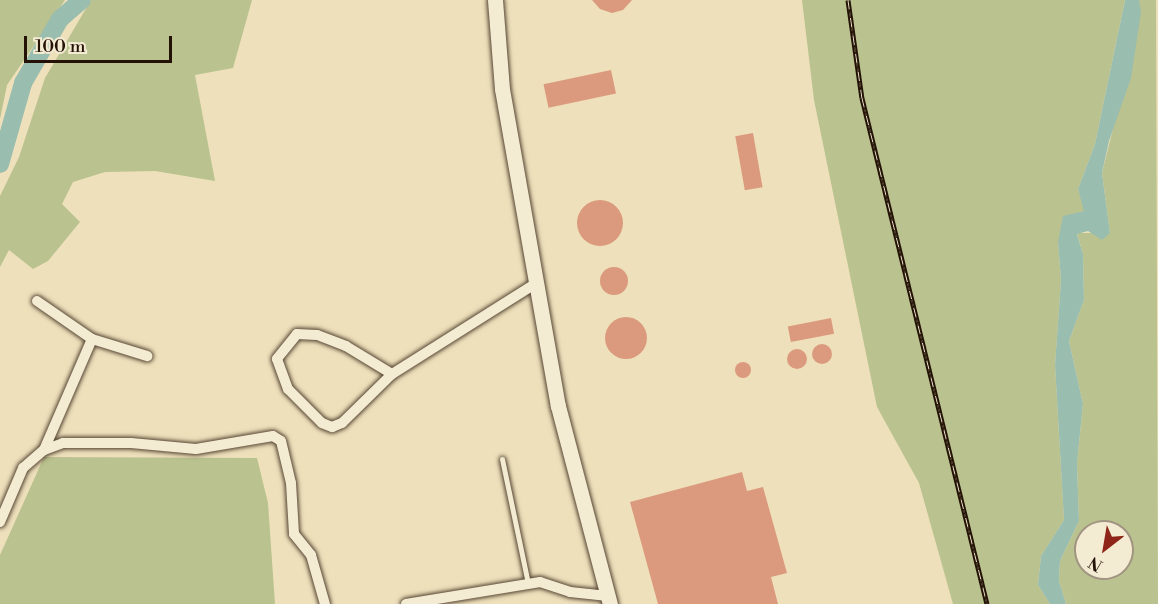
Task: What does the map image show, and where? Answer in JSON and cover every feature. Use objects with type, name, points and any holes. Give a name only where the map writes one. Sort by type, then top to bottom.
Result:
[{"type":"street","points":[[406,604],[528,582],[547,583],[570,592],[609,600],[558,406],[502,89],[495,0]]},
{"type":"street","points":[[392,374],[346,346],[317,335],[297,334],[277,359],[288,389],[322,423],[332,426],[342,423],[392,374],[535,284]]},
{"type":"street","points":[[37,301],[92,339],[147,356]]},
{"type":"street","points":[[44,450],[92,339]]},
{"type":"street","points":[[0,522],[23,468],[44,450],[63,443],[94,441],[196,449],[273,436],[281,441],[291,483],[294,534],[311,555],[325,604]]},
{"type":"lane","points":[[502,459],[528,582]]},
{"type":"green space","points":[[0,0],[65,0],[7,85],[0,119]]},
{"type":"green space","points":[[91,0],[252,0],[233,68],[195,75],[215,181],[155,171],[105,172],[73,182],[62,204],[80,222],[48,261],[33,269],[9,250],[0,267],[0,196],[19,157],[45,78]]},
{"type":"green space","points":[[802,0],[1125,0],[1095,144],[1078,189],[1085,211],[1058,242],[1061,280],[1055,365],[1064,520],[1041,556],[1038,585],[1050,604],[953,604],[919,483],[877,407],[814,100]]},
{"type":"green space","points":[[1139,0],[1156,0],[1158,604],[1066,604],[1059,581],[1060,561],[1074,532],[1074,580],[1134,580],[1134,520],[1079,520],[1077,463],[1083,404],[1069,341],[1084,300],[1083,254],[1077,233],[1110,233],[1102,173],[1136,36]]},
{"type":"green space","points":[[44,457],[257,458],[268,503],[275,604],[0,604],[0,555]]},
{"type":"shaded area","points":[[1125,0],[1139,0],[1141,12],[1131,78],[1109,141],[1102,173],[1110,233],[1102,240],[1088,231],[1077,234],[1083,254],[1084,300],[1069,341],[1083,404],[1077,463],[1079,520],[1074,520],[1074,532],[1060,561],[1059,581],[1066,604],[1050,604],[1038,585],[1041,556],[1064,520],[1055,365],[1061,280],[1058,242],[1063,216],[1084,211],[1078,189],[1095,144]]},
{"type":"building","points":[[592,0],[632,0],[623,10],[612,13],[600,9]]},
{"type":"building","points":[[611,70],[616,93],[548,108],[544,84]]},
{"type":"building","points":[[753,133],[763,187],[745,190],[735,136]]},
{"type":"building","points":[[600,200],[616,207],[623,223],[616,239],[600,246],[584,239],[577,223],[584,207]]},
{"type":"building","points":[[614,267],[624,271],[628,281],[624,291],[614,295],[604,291],[600,281],[604,271]]},
{"type":"building","points":[[626,317],[641,323],[647,338],[641,353],[626,359],[611,353],[605,338],[611,323]]},
{"type":"building","points":[[831,318],[834,334],[791,342],[788,326]]},
{"type":"building","points":[[822,344],[829,347],[832,354],[829,361],[822,364],[815,361],[812,354],[815,347]]},
{"type":"building","points":[[797,349],[804,352],[807,359],[804,366],[797,369],[790,366],[787,359],[790,352]]},
{"type":"building","points":[[743,362],[751,370],[743,378],[735,370]]},
{"type":"building","points":[[742,472],[747,491],[763,487],[787,573],[771,577],[778,604],[658,604],[630,502]]},
{"type":"waterway","points":[[0,164],[23,83],[60,19],[82,0]]},
{"type":"railway","points":[[848,0],[862,98],[987,604]]}]
